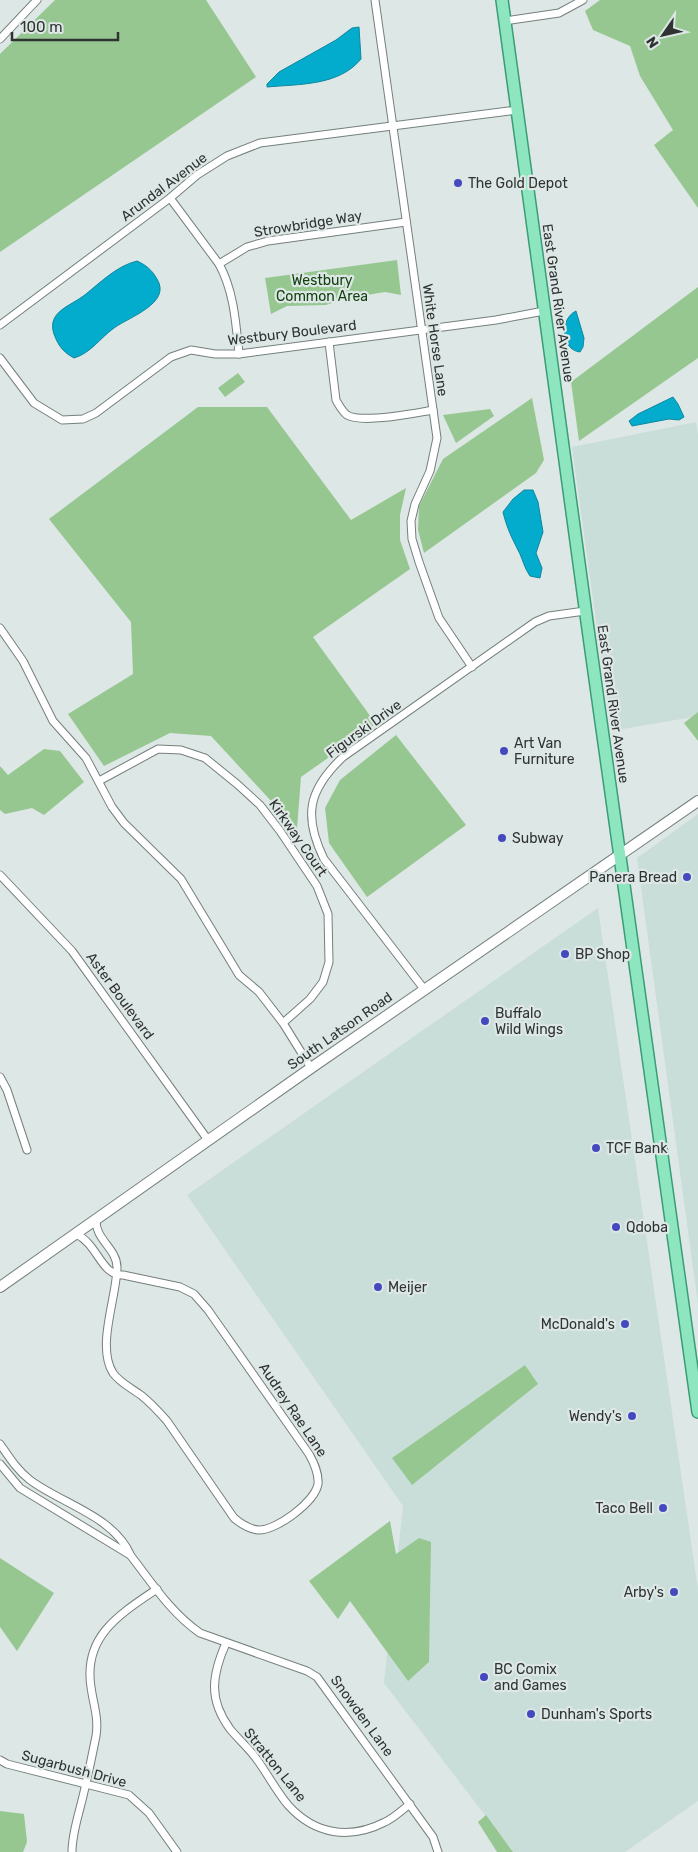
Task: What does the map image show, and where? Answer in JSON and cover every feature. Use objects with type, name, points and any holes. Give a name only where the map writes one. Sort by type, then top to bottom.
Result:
[{"type":"main road","name":"East Grand River Avenue","points":[[502,0],[619,854],[694,1353],[698,1412]]},
{"type":"main road","name":"South Latson Road","points":[[0,1287],[424,989],[698,801]]},
{"type":"street","points":[[0,39],[38,0]]},
{"type":"street","name":"White Horse Lane","points":[[375,0],[437,438],[430,471],[415,504],[411,521],[412,539],[438,618],[472,667]]},
{"type":"street","points":[[505,21],[559,13],[583,0]]},
{"type":"street","name":"Arundal Avenue","points":[[0,325],[170,198],[197,175],[227,156],[260,143],[517,110]]},
{"type":"street","points":[[170,198],[219,264],[225,275],[231,293],[239,354]]},
{"type":"street","name":"Strowbridge Way","points":[[219,264],[247,248],[268,241],[406,222]]},
{"type":"street","name":"Westbury Boulevard","points":[[0,358],[34,403],[62,420],[82,419],[96,412],[171,357],[191,350],[216,354],[239,354],[496,320],[544,311]]},
{"type":"street","points":[[329,342],[336,400],[348,415],[368,418],[432,410]]},
{"type":"street","name":"Figurski Drive","points":[[424,989],[324,859],[316,842],[312,827],[312,809],[317,788],[328,772],[343,757],[535,622],[549,616],[585,611]]},
{"type":"street","points":[[0,628],[23,662],[53,721],[86,758],[105,796],[124,823],[181,879],[239,975],[260,992],[311,1068]]},
{"type":"street","name":"Kirkway Court","points":[[99,781],[158,749],[180,750],[205,758],[231,778],[260,805],[280,831],[317,886],[328,914],[329,962],[324,982],[310,999],[282,1023]]},
{"type":"street","name":"Aster Boulevard","points":[[0,875],[3,884],[72,951],[208,1140]]},
{"type":"street","points":[[0,1077],[7,1090],[27,1150]]},
{"type":"street","name":"Audrey Rae Lane","points":[[96,1220],[98,1232],[113,1255],[117,1266],[115,1276],[113,1302],[107,1340],[108,1359],[113,1372],[122,1382],[156,1408],[167,1421],[234,1518],[242,1525],[257,1530],[271,1529],[304,1506],[318,1484],[317,1469],[310,1454],[208,1310],[194,1294],[180,1287],[123,1275],[115,1276]]},
{"type":"street","points":[[76,1234],[88,1242],[107,1271],[115,1276]]},
{"type":"street","name":"Snowden Lane","points":[[0,1444],[25,1476],[119,1535],[131,1556],[187,1624],[200,1633],[307,1671],[318,1677],[433,1837],[438,1852]]},
{"type":"street","name":"Snowden Lane","points":[[0,1464],[20,1488],[131,1556]]},
{"type":"street","points":[[64,1515],[69,1504]]},
{"type":"street","points":[[72,1852],[72,1840],[98,1724],[89,1673],[92,1656],[98,1640],[106,1627],[122,1612],[157,1589]]},
{"type":"street","name":"Stratton Lane","points":[[226,1643],[217,1664],[214,1686],[218,1710],[231,1730],[249,1748],[289,1805],[301,1816],[312,1824],[331,1832],[348,1833],[365,1830],[386,1822],[410,1804]]},
{"type":"street","name":"Sugarbush Drive","points":[[0,1760],[8,1764],[129,1795],[149,1813],[177,1852]]},
{"type":"shaded area","points":[[696,422],[698,434],[698,714],[693,717],[611,731],[572,447]]},
{"type":"shaded area","points":[[698,814],[698,1304],[637,858]]},
{"type":"shaded area","points":[[598,908],[698,1589],[698,1801],[625,1852],[513,1852],[384,1683],[403,1506],[187,1195]]},
{"type":"green space","points":[[55,0],[206,0],[256,77],[0,252],[0,54]]},
{"type":"green space","points":[[600,0],[698,0],[698,208],[654,145],[673,130],[640,76],[630,46],[593,30],[585,11]]},
{"type":"green space","name":"Westbury Common Area","points":[[397,260],[401,295],[385,292],[344,299],[326,305],[287,306],[271,314],[265,278]]},
{"type":"green space","points":[[698,287],[698,358],[579,441],[571,382]]},
{"type":"green space","points":[[238,373],[245,382],[225,397],[218,388]]},
{"type":"green space","points":[[532,398],[544,460],[536,473],[424,553],[418,530],[419,506],[443,459]]},
{"type":"green space","points":[[198,407],[267,407],[351,520],[406,488],[400,515],[400,540],[410,569],[313,637],[376,724],[301,777],[297,829],[211,736],[170,733],[104,766],[68,714],[133,674],[131,622],[49,519]]},
{"type":"green space","points":[[490,409],[494,416],[456,443],[443,415]]},
{"type":"green space","points":[[698,712],[698,741],[684,723]]},
{"type":"green space","points":[[396,735],[466,825],[367,897],[329,843],[325,808],[340,780]]},
{"type":"green space","points":[[44,749],[60,751],[84,782],[44,815],[32,808],[5,814],[0,810],[0,766],[8,775]]},
{"type":"green space","points":[[525,1365],[538,1384],[412,1485],[392,1458]]},
{"type":"green space","points":[[390,1521],[396,1554],[419,1538],[431,1542],[429,1662],[408,1681],[350,1601],[338,1619],[309,1581]]},
{"type":"green space","points":[[0,1558],[54,1593],[17,1651],[0,1627]]},
{"type":"green space","points":[[0,1811],[24,1814],[27,1842],[23,1852],[0,1852]]},
{"type":"green space","points":[[486,1815],[513,1852],[497,1852],[478,1822]]},
{"type":"water","points":[[359,27],[361,59],[352,68],[330,79],[318,82],[267,87],[267,84],[279,72],[336,40],[352,28]]},
{"type":"water","points":[[137,261],[148,268],[157,279],[160,288],[159,295],[154,302],[114,328],[85,353],[74,358],[68,354],[59,345],[53,330],[53,322],[56,316],[60,311],[86,294],[116,270]]},
{"type":"water","points":[[576,311],[584,338],[583,347],[580,352],[569,346],[564,334],[567,320]]},
{"type":"water","points":[[673,397],[684,417],[679,420],[669,419],[632,426],[629,421],[638,414]]},
{"type":"water","points":[[524,490],[533,490],[538,502],[543,532],[536,553],[542,568],[540,578],[530,576],[525,568],[503,512],[513,499]]},
{"type":"place","name":"The Gold Depot","points":[[458,183]]},
{"type":"place","name":"Art Van Furniture","points":[[504,751]]},
{"type":"place","name":"Subway","points":[[502,838]]},
{"type":"place","name":"Panera Bread","points":[[687,877]]},
{"type":"place","name":"BP Shop","points":[[565,954]]},
{"type":"place","name":"Buffalo Wild Wings","points":[[485,1021]]},
{"type":"place","name":"TCF Bank","points":[[596,1148]]},
{"type":"place","name":"Qdoba","points":[[616,1227]]},
{"type":"place","name":"Meijer","points":[[378,1287]]},
{"type":"place","name":"McDonald's","points":[[625,1324]]},
{"type":"place","name":"Wendy's","points":[[632,1416]]},
{"type":"place","name":"Taco Bell","points":[[663,1508]]},
{"type":"place","name":"Arby's","points":[[674,1592]]},
{"type":"place","name":"BC Comix and Games","points":[[484,1677]]},
{"type":"place","name":"Dunham's Sports","points":[[531,1714]]}]
